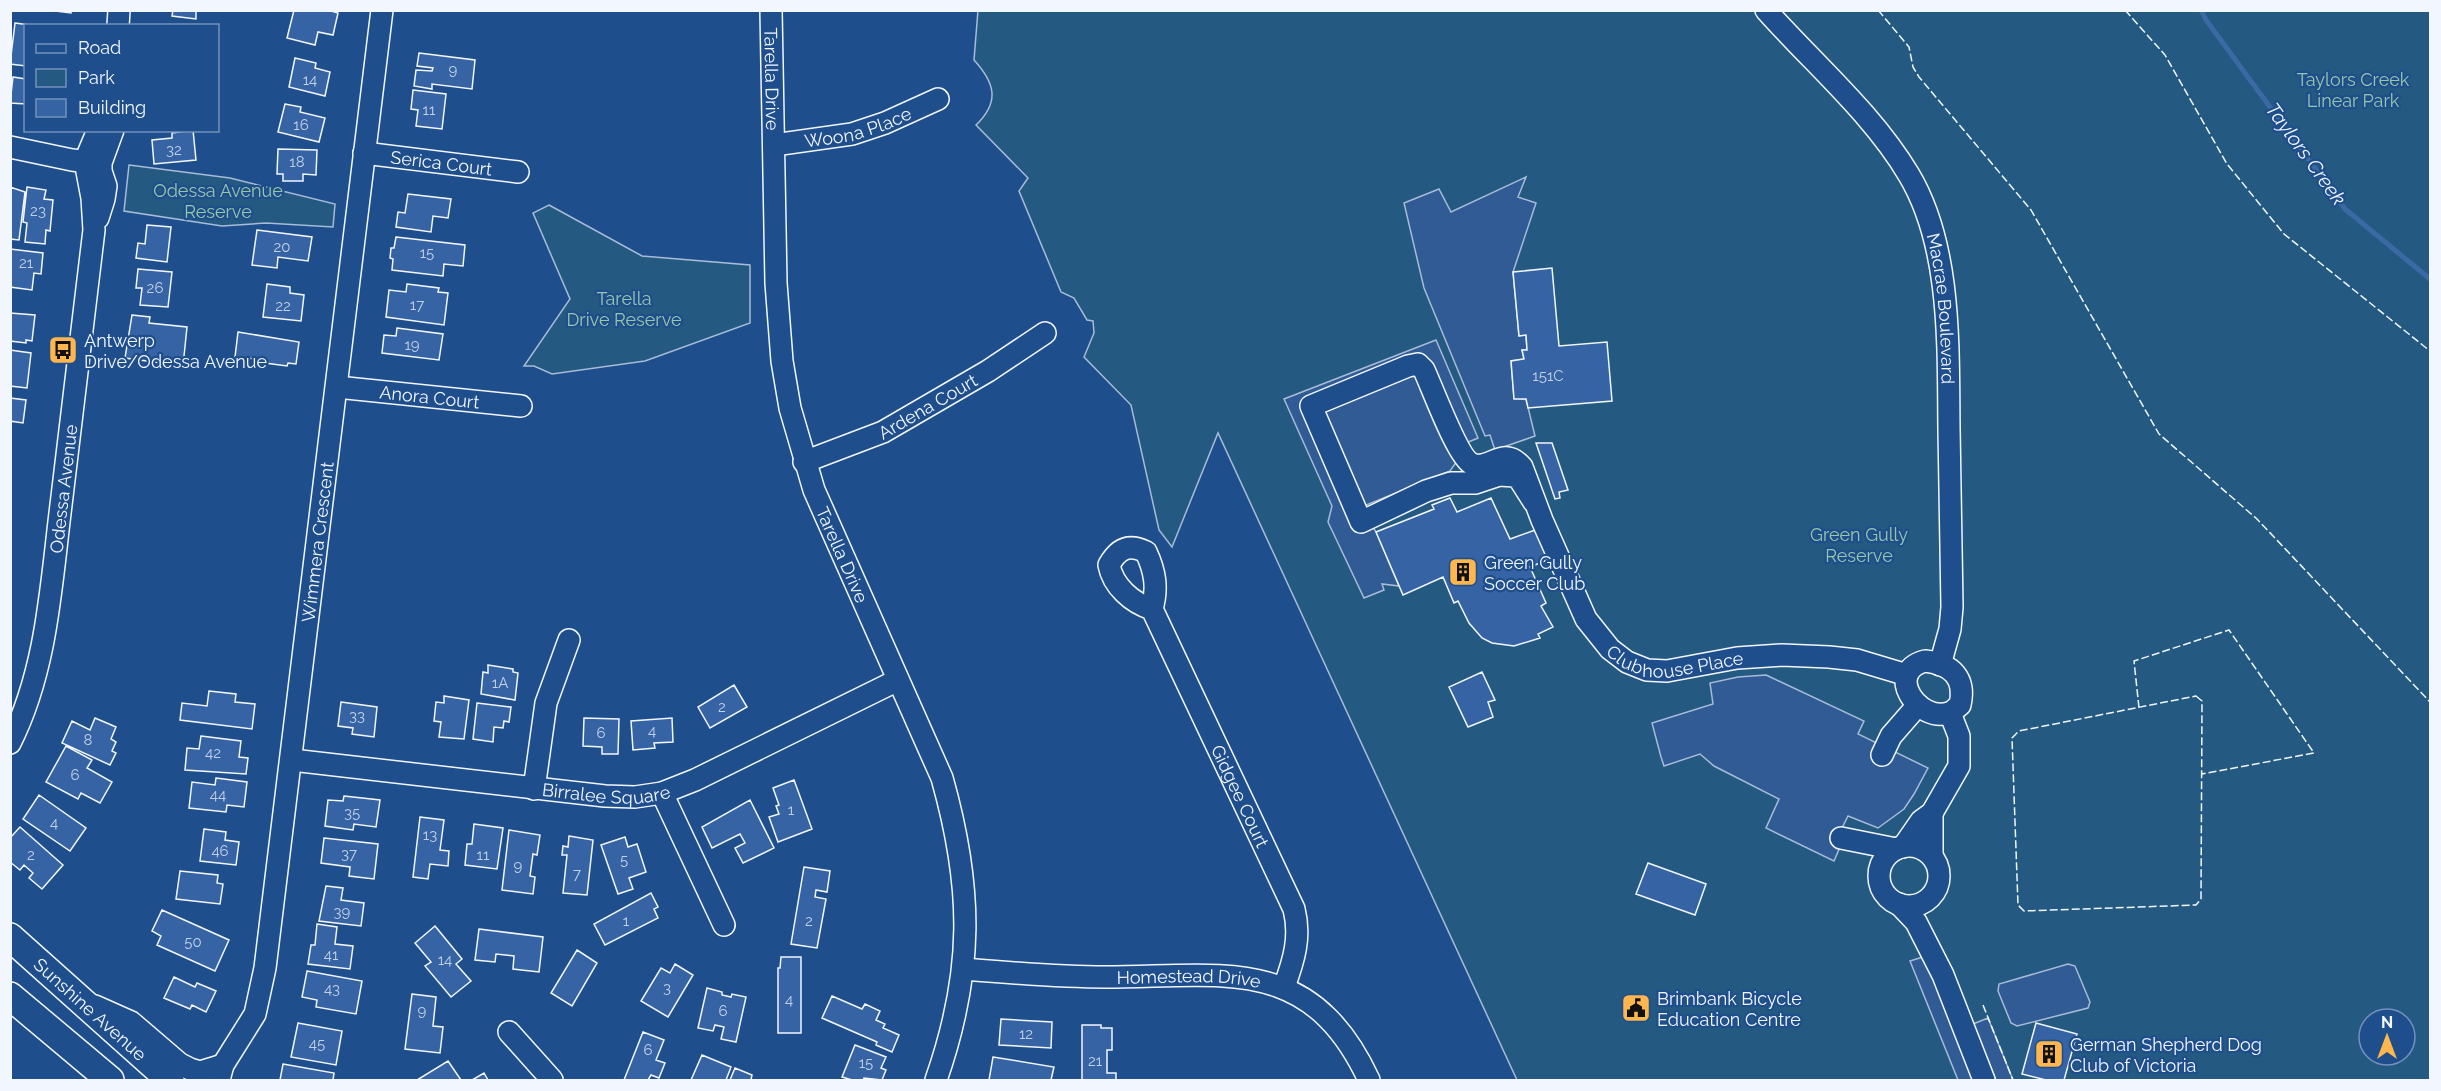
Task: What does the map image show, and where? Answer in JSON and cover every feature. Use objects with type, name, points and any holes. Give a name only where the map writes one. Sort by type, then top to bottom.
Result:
[{"type":"main road","name":"Sunshine Avenue","points":[[10,937],[170,1080]]},
{"type":"main road","points":[[15,998],[110,1080]]},
{"type":"street","name":"Wimmera Crescent","points":[[221,1073],[255,1014],[265,968],[382,10]]},
{"type":"street","name":"Tarella Drive","points":[[771,10],[776,283],[782,361],[790,408],[804,462],[827,523],[942,778],[955,823],[965,892],[964,969],[957,1011],[936,1080]]},
{"type":"street","name":"Macrae Boulevard","points":[[1766,10],[1855,106],[1892,150],[1910,176],[1931,228],[1943,292],[1948,351],[1952,607],[1950,629],[1940,664]]},
{"type":"street","name":"Woona Place","points":[[774,145],[852,134],[885,123],[938,99]]},
{"type":"street","points":[[93,162],[98,132]]},
{"type":"street","points":[[93,162],[113,132]]},
{"type":"street","points":[[10,147],[93,162]]},
{"type":"street","name":"Serica Court","points":[[364,153],[518,172]]},
{"type":"street","name":"Odessa Avenue","points":[[10,743],[28,700],[43,640],[94,230],[93,162]]},
{"type":"street","name":"Ardena Court","points":[[804,462],[883,432],[988,371],[1045,333]]},
{"type":"street","points":[[1418,364],[1424,370],[1464,458],[1469,463],[1479,466],[1501,458],[1517,460],[1526,475],[1534,502],[1515,476],[1499,475],[1475,483],[1451,483],[1426,491],[1361,522],[1311,406],[1418,364]]},
{"type":"street","name":"Anora Court","points":[[337,387],[521,406]]},
{"type":"street","name":"Clubhouse Place","points":[[1534,502],[1586,619],[1610,650],[1627,662],[1647,670],[1667,671],[1737,658],[1782,655],[1829,657],[1857,660],[1907,675]]},
{"type":"street","name":"Gidgee Court","points":[[1152,609],[1294,909],[1298,925],[1297,943],[1284,987]]},
{"type":"street","points":[[534,789],[546,703],[569,640]]},
{"type":"street","points":[[1918,663],[1940,664],[1953,672],[1962,685],[1960,705],[1950,713],[1934,714],[1918,705],[1906,687],[1907,675],[1918,663]]},
{"type":"street","name":"Birralee Square","points":[[292,760],[534,789],[635,797],[662,793],[695,780],[898,680]]},
{"type":"street","points":[[1882,755],[1891,736],[1918,705]]},
{"type":"street","points":[[1950,713],[1959,736],[1959,766],[1932,813],[1921,821],[1900,848],[1890,853],[1881,866],[1880,881],[1886,895],[1899,904],[1916,922],[1943,975],[1984,1080]]},
{"type":"street","points":[[662,793],[724,926]]},
{"type":"street","points":[[1932,813],[1932,856],[1940,875],[1934,894],[1933,938],[1943,975]]},
{"type":"street","points":[[1841,838],[1900,848],[1919,848],[1932,856]]},
{"type":"street","points":[[1899,904],[1918,905],[1934,894]]},
{"type":"street","name":"Homestead Drive","points":[[964,969],[1103,977],[1241,977],[1284,987],[1309,1002],[1329,1019],[1349,1043],[1369,1080]]},
{"type":"street","points":[[84,1001],[131,1022],[180,1064],[200,1072],[221,1073]]},
{"type":"street","points":[[509,1032],[552,1080]]},
{"type":"green space","name":"Green Gully Reserve","points":[[978,10],[2430,11],[2430,1080],[1517,1080],[1218,433],[1172,547],[1159,530],[1131,405],[1084,357],[1094,333],[1093,321],[1087,320],[1074,298],[1061,292],[1019,191],[1028,178],[976,125],[984,116],[992,100],[990,84],[974,60]]},
{"type":"green space","name":"Odessa Avenue Reserve","points":[[129,165],[230,178],[335,204],[333,227],[266,223],[222,226],[124,211]]},
{"type":"green space","name":"Tarella Drive Reserve","points":[[549,205],[642,256],[750,265],[750,323],[645,361],[552,374],[534,366],[524,366],[570,299],[533,213]]},
{"type":"shaded area","points":[[1526,177],[1518,197],[1536,203],[1513,272],[1519,336],[1526,335],[1527,350],[1522,350],[1524,359],[1511,361],[1514,398],[1526,399],[1535,436],[1495,450],[1490,435],[1485,436],[1424,288],[1404,203],[1439,189],[1451,212]]},
{"type":"shaded area","points":[[1436,340],[1478,438],[1466,443],[1467,447],[1450,471],[1361,507],[1376,532],[1399,586],[1382,584],[1384,590],[1364,598],[1328,522],[1332,506],[1284,399]]},
{"type":"shaded area","points":[[1766,675],[1864,721],[1858,734],[1928,768],[1904,809],[1878,828],[1848,816],[1842,828],[1840,847],[1834,861],[1766,828],[1779,799],[1714,766],[1700,754],[1664,766],[1652,723],[1713,704],[1710,683],[1738,677]]},
{"type":"shaded area","points":[[1926,956],[1976,1080],[1958,1080],[1910,961]]},
{"type":"shaded area","points":[[2068,964],[2075,966],[2090,1002],[2088,1008],[2017,1026],[2011,1023],[1998,991],[1999,984]]},
{"type":"shaded area","points":[[1988,1018],[2013,1080],[1996,1080],[1973,1024]]},
{"type":"building","points":[[47,10],[71,10],[71,13]]},
{"type":"building","points":[[173,10],[196,10],[196,19],[172,16]]},
{"type":"building","points":[[294,10],[328,10],[338,13],[333,35],[318,32],[315,45],[287,38]]},
{"type":"building","points":[[15,23],[24,24],[24,66],[10,64]]},
{"type":"building","points":[[419,53],[475,60],[472,89],[432,84],[432,89],[414,86],[416,70],[432,71],[433,68],[417,66]]},
{"type":"building","points":[[295,58],[316,63],[315,68],[330,72],[325,96],[289,87]]},
{"type":"building","points":[[13,77],[24,79],[24,104],[10,103]]},
{"type":"building","points":[[413,90],[446,94],[442,129],[416,126],[418,110],[411,109]]},
{"type":"building","points":[[285,104],[301,107],[300,112],[325,118],[319,142],[278,132]]},
{"type":"building","points":[[193,132],[196,160],[154,164],[152,140],[172,138],[172,133]]},
{"type":"building","points":[[278,149],[317,150],[316,175],[303,174],[303,181],[283,181],[283,174],[277,174]]},
{"type":"building","points":[[10,187],[25,192],[19,240],[10,239]]},
{"type":"building","points":[[27,187],[46,190],[44,199],[53,200],[50,231],[46,230],[45,244],[25,242],[27,223],[23,222]]},
{"type":"building","points":[[408,194],[451,199],[448,218],[433,216],[431,232],[396,227],[398,212],[405,213]]},
{"type":"building","points":[[147,225],[171,227],[167,262],[136,258],[138,243],[145,244]]},
{"type":"building","points":[[257,230],[312,237],[308,261],[278,257],[277,268],[252,265]]},
{"type":"building","points":[[396,237],[465,245],[463,266],[444,264],[443,276],[392,270],[391,248],[394,248]]},
{"type":"building","points":[[10,249],[43,253],[41,274],[34,273],[32,290],[10,287]]},
{"type":"building","points":[[1552,268],[1559,346],[1607,342],[1612,401],[1528,408],[1526,399],[1514,399],[1511,361],[1524,359],[1522,350],[1527,350],[1526,335],[1519,336],[1513,272]]},
{"type":"building","points":[[138,269],[172,272],[168,307],[140,305],[142,288],[136,288]]},
{"type":"building","points":[[267,284],[290,287],[290,293],[304,295],[301,321],[263,317]]},
{"type":"building","points":[[407,284],[439,288],[438,292],[448,293],[444,325],[386,317],[389,290],[406,292]]},
{"type":"building","points":[[10,313],[35,315],[32,341],[26,340],[26,343],[10,341]]},
{"type":"building","points":[[132,315],[150,317],[149,323],[187,327],[183,366],[125,358]]},
{"type":"building","points":[[397,328],[443,334],[439,360],[382,353],[384,335],[396,336]]},
{"type":"building","points":[[238,332],[299,342],[296,364],[288,363],[287,366],[265,363],[265,360],[235,357]]},
{"type":"building","points":[[10,350],[31,353],[27,388],[10,386]]},
{"type":"building","points":[[10,398],[26,400],[23,423],[10,421]]},
{"type":"building","points":[[1536,443],[1552,443],[1568,490],[1559,492],[1560,498],[1555,499]]},
{"type":"building","name":"Green Gully Soccer Club","points":[[1450,498],[1457,512],[1491,498],[1510,539],[1538,529],[1552,558],[1530,567],[1546,603],[1541,606],[1553,627],[1538,634],[1540,638],[1514,646],[1492,643],[1482,638],[1469,623],[1458,601],[1454,603],[1443,577],[1403,595],[1376,532],[1434,509],[1432,505]]},
{"type":"building","points":[[488,665],[513,669],[513,672],[518,673],[515,700],[481,694],[483,672],[488,673]]},
{"type":"building","points":[[1482,672],[1495,700],[1488,702],[1493,717],[1468,727],[1449,687]]},
{"type":"building","points":[[734,685],[747,707],[710,728],[698,707]]},
{"type":"building","points":[[209,691],[236,694],[235,702],[255,704],[252,729],[180,720],[182,703],[207,706]]},
{"type":"building","points":[[444,696],[469,700],[464,739],[439,737],[441,722],[434,721],[436,702],[444,703]]},
{"type":"building","points":[[341,702],[377,707],[374,737],[352,734],[353,728],[338,726]]},
{"type":"building","points":[[477,703],[511,707],[509,722],[504,721],[503,728],[494,727],[493,742],[473,739]]},
{"type":"building","points":[[95,718],[116,727],[111,739],[116,742],[112,751],[116,753],[110,765],[62,743],[72,721],[90,730]]},
{"type":"building","points":[[584,718],[619,719],[618,754],[602,754],[602,747],[583,746]]},
{"type":"building","points":[[672,718],[673,742],[654,743],[655,748],[633,750],[631,721]]},
{"type":"building","points":[[201,736],[241,741],[239,757],[248,758],[246,774],[185,770],[187,748],[199,749]]},
{"type":"building","points":[[66,746],[92,760],[87,768],[112,782],[100,803],[81,793],[78,799],[46,782]]},
{"type":"building","points":[[216,778],[247,782],[244,807],[227,805],[226,812],[189,808],[192,782],[215,785]]},
{"type":"building","points":[[794,780],[812,829],[778,842],[769,817],[779,814],[776,806],[779,805],[773,788]]},
{"type":"building","points":[[39,795],[86,828],[70,851],[23,819]]},
{"type":"building","points":[[344,796],[380,800],[376,827],[354,824],[353,830],[325,826],[328,800],[343,801]]},
{"type":"building","points":[[750,800],[774,848],[743,863],[735,848],[745,843],[740,834],[712,848],[702,827]]},
{"type":"building","points":[[420,817],[444,820],[440,850],[449,851],[448,866],[430,864],[428,879],[413,877]]},
{"type":"building","points":[[474,824],[503,828],[497,869],[465,865],[467,844],[472,844]]},
{"type":"building","points":[[20,827],[63,865],[42,889],[29,878],[33,873],[24,865],[20,870],[10,862],[10,838]]},
{"type":"building","points":[[204,829],[226,832],[225,840],[239,842],[236,865],[200,861]]},
{"type":"building","points":[[509,830],[540,835],[537,855],[533,854],[530,876],[535,877],[533,894],[502,890]]},
{"type":"building","points":[[569,836],[593,840],[587,895],[563,893],[567,855],[562,855],[563,846],[568,847]]},
{"type":"building","points":[[625,837],[628,847],[637,844],[646,872],[629,878],[633,889],[618,894],[601,845]]},
{"type":"building","points":[[324,838],[378,844],[374,879],[349,876],[350,867],[321,863]]},
{"type":"building","points":[[1648,863],[1706,884],[1695,915],[1636,894]]},
{"type":"building","points":[[804,867],[830,871],[827,892],[816,890],[815,897],[826,899],[817,948],[791,944]]},
{"type":"building","points":[[180,871],[218,875],[217,883],[223,884],[220,904],[176,899]]},
{"type":"building","points":[[326,886],[343,888],[341,900],[364,903],[361,926],[319,921]]},
{"type":"building","points":[[651,893],[658,907],[654,909],[658,918],[605,945],[594,924]]},
{"type":"building","points":[[162,910],[229,940],[215,971],[157,945],[161,936],[152,931]]},
{"type":"building","points":[[317,924],[337,927],[335,944],[353,946],[350,969],[308,964],[311,945],[315,945]]},
{"type":"building","points":[[435,926],[462,959],[456,964],[471,981],[451,997],[425,966],[431,962],[415,943]]},
{"type":"building","points":[[479,929],[543,937],[539,972],[513,969],[514,956],[496,954],[495,962],[475,960]]},
{"type":"building","points":[[577,950],[597,963],[572,1006],[551,993]]},
{"type":"building","points":[[781,957],[801,957],[801,1033],[778,1033],[778,968],[780,968]]},
{"type":"building","points":[[675,964],[693,975],[668,1017],[641,1001],[661,968],[670,973]]},
{"type":"building","points":[[307,971],[362,981],[356,1014],[316,1007],[317,1000],[302,997]]},
{"type":"building","points":[[174,977],[195,987],[197,983],[216,991],[206,1012],[192,1005],[190,1009],[164,998]]},
{"type":"building","points":[[707,988],[722,992],[722,995],[731,997],[732,994],[746,997],[736,1042],[721,1039],[724,1027],[715,1025],[713,1031],[698,1028]]},
{"type":"building","points":[[412,994],[436,997],[433,1026],[443,1027],[440,1053],[405,1049]]},
{"type":"building","points":[[832,996],[862,1009],[865,1004],[880,1011],[876,1020],[885,1024],[883,1028],[899,1035],[892,1052],[876,1045],[877,1042],[822,1018]]},
{"type":"building","points":[[1001,1019],[1052,1022],[1051,1048],[999,1045]]},
{"type":"building","points":[[298,1023],[342,1031],[336,1065],[291,1057]]},
{"type":"building","name":"German Shepherd Dog Club of Victoria","points":[[2036,1023],[2077,1034],[2064,1080],[2046,1080],[2022,1074]]},
{"type":"building","points":[[1082,1025],[1101,1025],[1101,1028],[1112,1028],[1112,1050],[1107,1050],[1107,1073],[1116,1073],[1116,1080],[1082,1080]]},
{"type":"building","points":[[643,1032],[664,1040],[656,1060],[665,1063],[659,1078],[651,1075],[648,1080],[624,1080]]},
{"type":"building","points":[[855,1045],[886,1057],[881,1068],[886,1070],[882,1080],[864,1078],[863,1080],[852,1080],[842,1077]]},
{"type":"building","points":[[702,1055],[731,1067],[726,1080],[691,1080]]},
{"type":"building","points":[[993,1057],[1054,1067],[1051,1080],[989,1080]]},
{"type":"building","points":[[448,1061],[461,1080],[417,1080]]},
{"type":"building","points":[[283,1064],[334,1073],[333,1080],[280,1080]]},
{"type":"building","points":[[735,1068],[752,1075],[751,1080],[730,1080]]},
{"type":"building","points":[[484,1073],[488,1080],[472,1080]]},
{"type":"waterway","name":"Taylors Creek","points":[[2201,10],[2206,20],[2345,209],[2430,279]]},
{"type":"fence","points":[[1878,10],[1909,47],[1913,67],[1919,77],[2031,210],[2159,434],[2257,519],[2430,702]]},
{"type":"fence","points":[[2125,10],[2165,55],[2227,164],[2284,234],[2430,351]]},
{"type":"fence","points":[[2139,708],[2134,661],[2229,630],[2314,753],[2202,774]]},
{"type":"fence","points":[[2196,696],[2202,701],[2201,899],[2196,905],[2024,911],[2018,905],[2012,738],[2019,731],[2196,696]]},
{"type":"fence","points":[[1983,1005],[2013,1080]]},
{"type":"place","name":"Antwerp Drive/Odessa Avenue","points":[[63,350]]},
{"type":"place","name":"Green Gully Soccer Club","points":[[1463,572]]},
{"type":"place","name":"Brimbank Bicycle Education Centre","points":[[1636,1008]]},
{"type":"place","name":"German Shepherd Dog Club of Victoria","points":[[2049,1054]]},
{"type":"park label","name":"Taylors Creek Linear Park","points":[[2353,89]]}]
